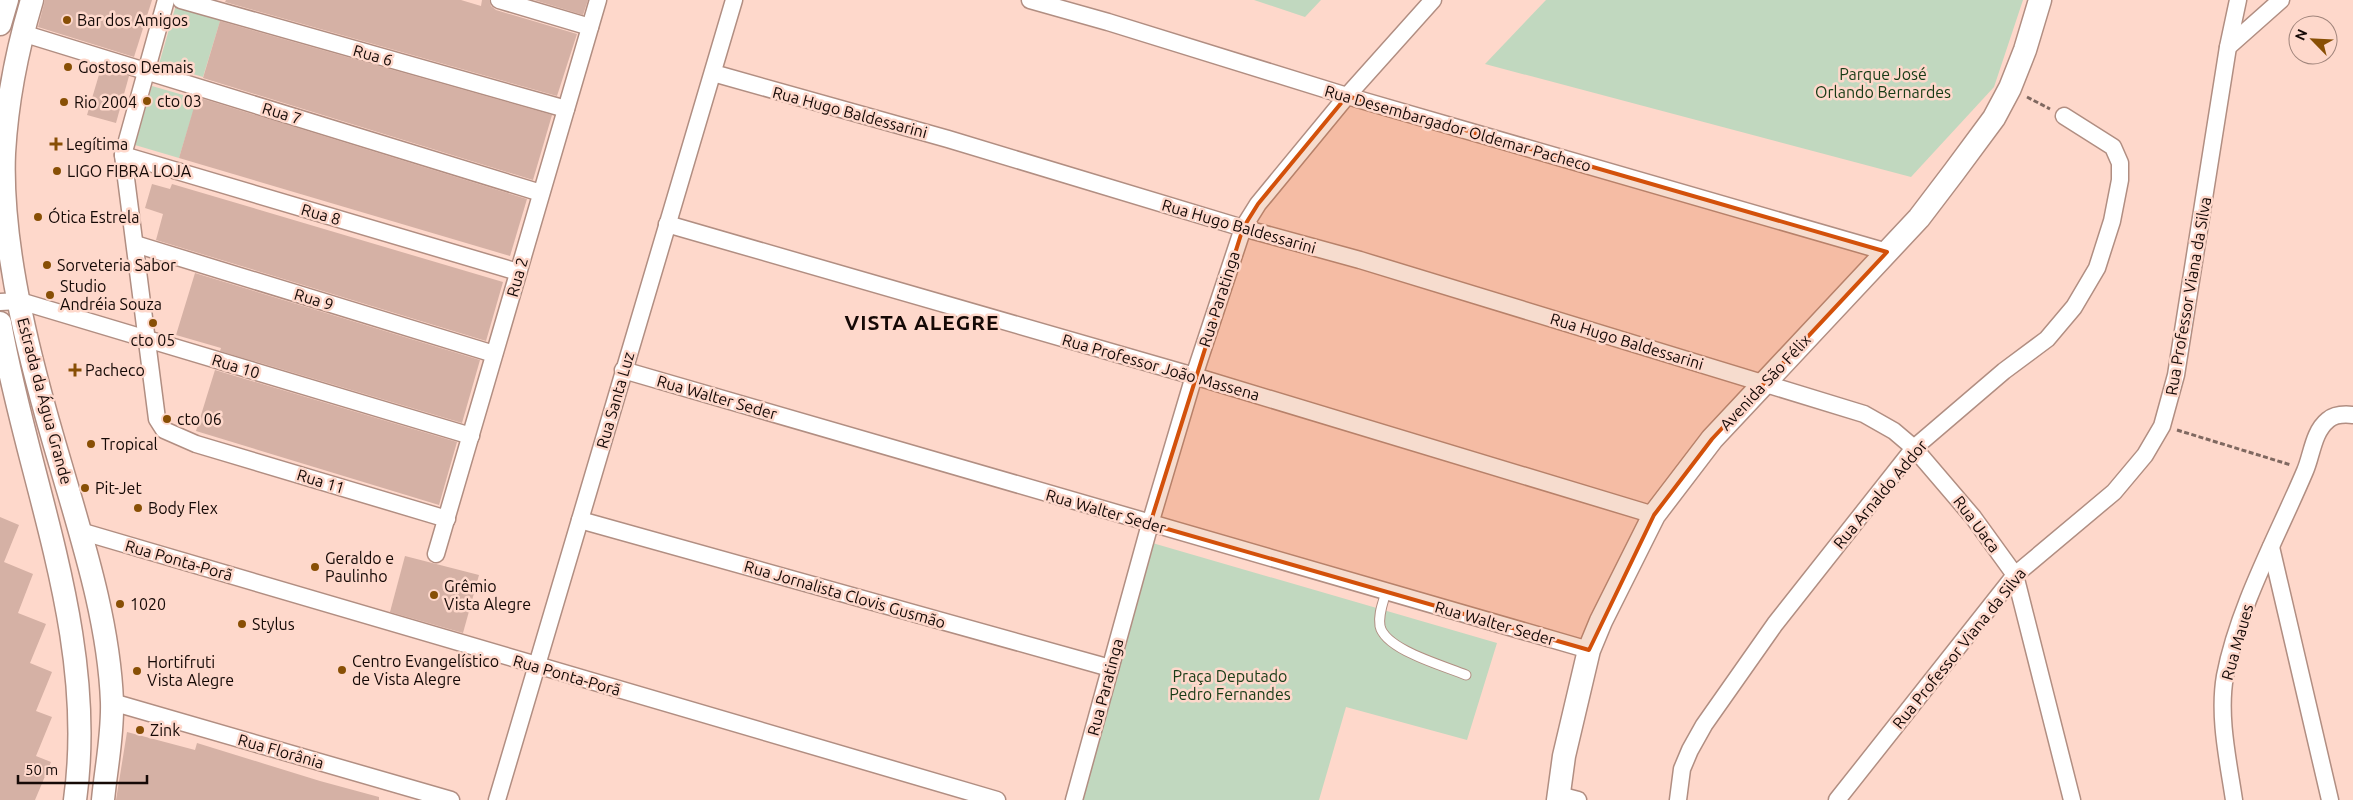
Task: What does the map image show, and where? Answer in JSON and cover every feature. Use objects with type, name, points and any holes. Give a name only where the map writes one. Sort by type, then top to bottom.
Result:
[{"type":"main road","points":[[0,24],[7,0]]},
{"type":"main road","name":"Estrada da Água Grande","points":[[32,0],[12,78],[4,154],[10,302],[26,337],[80,531],[101,619],[112,702],[103,800]]},
{"type":"main road","name":"Avenida São Félix","points":[[1565,798],[1564,756],[1589,650],[1604,614],[1654,514],[1712,438],[1919,218],[1960,164],[1994,118],[2010,88],[2025,50],[2040,0]]},
{"type":"main road","name":"Estrada da Água Grande","points":[[0,323],[60,570],[75,647],[80,723],[75,800]]},
{"type":"street","points":[[123,155],[166,0]]},
{"type":"street","name":"Rua 6","points":[[181,0],[566,109]]},
{"type":"street","points":[[499,0],[590,27]]},
{"type":"street","name":"Rua 2","points":[[436,554],[598,0]]},
{"type":"street","name":"Rua Santa Luz","points":[[497,800],[734,0]]},
{"type":"street","name":"Rua Desembargador Oldemar Pacheco","points":[[1030,0],[1108,22],[1347,96],[1887,252]]},
{"type":"street","name":"Rua Paratinga","points":[[1074,800],[1150,524],[1194,376],[1243,228],[1258,204],[1347,96],[1433,0]]},
{"type":"street","name":"Rua Professor Viana da Silva","points":[[1837,800],[2015,575],[2114,492],[2145,455],[2162,426],[2176,376],[2228,47],[2238,0]]},
{"type":"street","points":[[2228,47],[2281,0]]},
{"type":"street","name":"Rua 7","points":[[22,34],[541,193]]},
{"type":"street","name":"Rua Hugo Baldessarini","points":[[713,73],[948,139],[1243,228],[1486,297],[1763,384]]},
{"type":"street","name":"Rua Arnaldo Addor","points":[[1678,800],[1682,769],[1690,750],[1704,725],[1775,624],[1914,448],[2004,371],[2047,339],[2074,307],[2097,268],[2112,221],[2120,163],[2113,147],[2096,134],[2064,116]]},
{"type":"street","name":"Rua 11","points":[[123,155],[157,419],[164,430],[196,444],[446,519]]},
{"type":"street","name":"Rua 8","points":[[123,155],[518,272]]},
{"type":"street","name":"Rua Professor João Massena","points":[[667,224],[1194,376],[1654,514]]},
{"type":"street","name":"Rua 9","points":[[134,244],[494,354]]},
{"type":"street","name":"Rua 10","points":[[10,302],[147,339],[471,436]]},
{"type":"street","name":"Rua Walter Seder","points":[[623,370],[1589,650]]},
{"type":"street","name":"Rua Uaca","points":[[1763,384],[1864,414],[1894,431],[1914,448],[1966,509],[2015,575],[2072,800]]},
{"type":"street","name":"Rua Maues","points":[[2234,800],[2226,750],[2223,708],[2225,676],[2244,612],[2306,469],[2318,433],[2328,420],[2340,414],[2353,415]]},
{"type":"street","name":"Rua Jornalista Clovis Gusmão","points":[[580,520],[1110,668]]},
{"type":"street","name":"Rua Ponta-Porã","points":[[80,531],[997,800]]},
{"type":"street","points":[[2271,547],[2330,800]]},
{"type":"street","name":"Rua Florânia","points":[[112,702],[451,800]]},
{"type":"lane","points":[[1386,592],[1380,628],[1388,640],[1399,648],[1466,675]]},
{"type":"path","points":[[2010,88],[2064,116]]},
{"type":"path","points":[[2162,426],[2306,469]]},
{"type":"highlighted area","points":[[1347,96],[1887,252],[1712,439],[1654,515],[1589,650],[1150,524],[1243,228],[1258,204]]},
{"type":"green space","points":[[1254,0],[1321,0],[1305,17]]},
{"type":"green space","name":"Parque José Orlando Bernardes","points":[[1546,0],[2023,0],[1994,87],[1911,177],[1485,64]]},
{"type":"green space","points":[[176,5],[221,18],[203,77],[159,64]]},
{"type":"green space","points":[[152,86],[197,99],[179,158],[135,145]]},
{"type":"green space","name":"Praça Deputado Pedro Fernandes","points":[[1149,542],[1497,643],[1467,740],[1346,707],[1319,800],[1079,800]]},
{"type":"building","points":[[45,0],[152,0],[134,57],[38,27]]},
{"type":"building","points":[[226,0],[461,0],[481,6],[482,0],[489,0],[491,6],[496,10],[577,34],[557,96],[225,2]]},
{"type":"building","points":[[534,0],[588,0],[583,15]]},
{"type":"building","points":[[220,21],[552,115],[533,180],[203,78]]},
{"type":"building","points":[[101,68],[129,76],[116,123],[87,115]]},
{"type":"building","points":[[197,97],[527,199],[510,256],[179,158]]},
{"type":"building","points":[[152,184],[170,189],[172,184],[503,282],[486,341],[156,240],[163,214],[145,208]]},
{"type":"building","points":[[195,273],[480,360],[462,423],[220,351],[221,348],[176,335]]},
{"type":"building","points":[[215,370],[457,442],[439,505],[196,431]]},
{"type":"building","points":[[0,517],[19,525],[4,562],[33,574],[18,613],[46,624],[30,663],[52,672],[36,711],[52,717],[36,756],[51,762],[35,800],[0,800]]},
{"type":"building","name":"Grêmio Vista Alegre","points":[[405,556],[479,575],[463,633],[390,612]]},
{"type":"building","points":[[127,732],[195,750],[197,743],[379,797],[379,800],[116,800]]},
{"type":"place","name":"Bar dos Amigos","points":[[67,20]]},
{"type":"place","name":"Gostoso Demais","points":[[68,67]]},
{"type":"place","name":"cto 03","points":[[147,101]]},
{"type":"place","name":"Rio 2004","points":[[64,102]]},
{"type":"place","name":"Legítima","points":[[56,144]]},
{"type":"place","name":"LIGO FIBRA LOJA","points":[[57,171]]},
{"type":"place","name":"Ótica Estrela","points":[[38,217]]},
{"type":"place","name":"Sorveteria Sabor","points":[[47,265]]},
{"type":"place","name":"Studio Andréia Souza","points":[[50,295]]},
{"type":"place","name":"cto 05","points":[[153,323]]},
{"type":"place","name":"Pacheco","points":[[75,370]]},
{"type":"place","name":"cto 06","points":[[167,419]]},
{"type":"place","name":"Tropical","points":[[91,444]]},
{"type":"place","name":"Pit-Jet","points":[[85,488]]},
{"type":"place","name":"Body Flex","points":[[138,508]]},
{"type":"place","name":"Geraldo e Paulinho","points":[[315,567]]},
{"type":"place","name":"Grêmio Vista Alegre","points":[[434,595]]},
{"type":"place","name":"1020","points":[[120,604]]},
{"type":"place","name":"Stylus","points":[[242,624]]},
{"type":"place","name":"Centro Evangelístico de Vista Alegre","points":[[342,670]]},
{"type":"place","name":"Hortifruti Vista Alegre","points":[[137,671]]},
{"type":"place","name":"Zink","points":[[140,730]]},
{"type":"district","name":"VISTA ALEGRE","points":[[922,323]]}]
